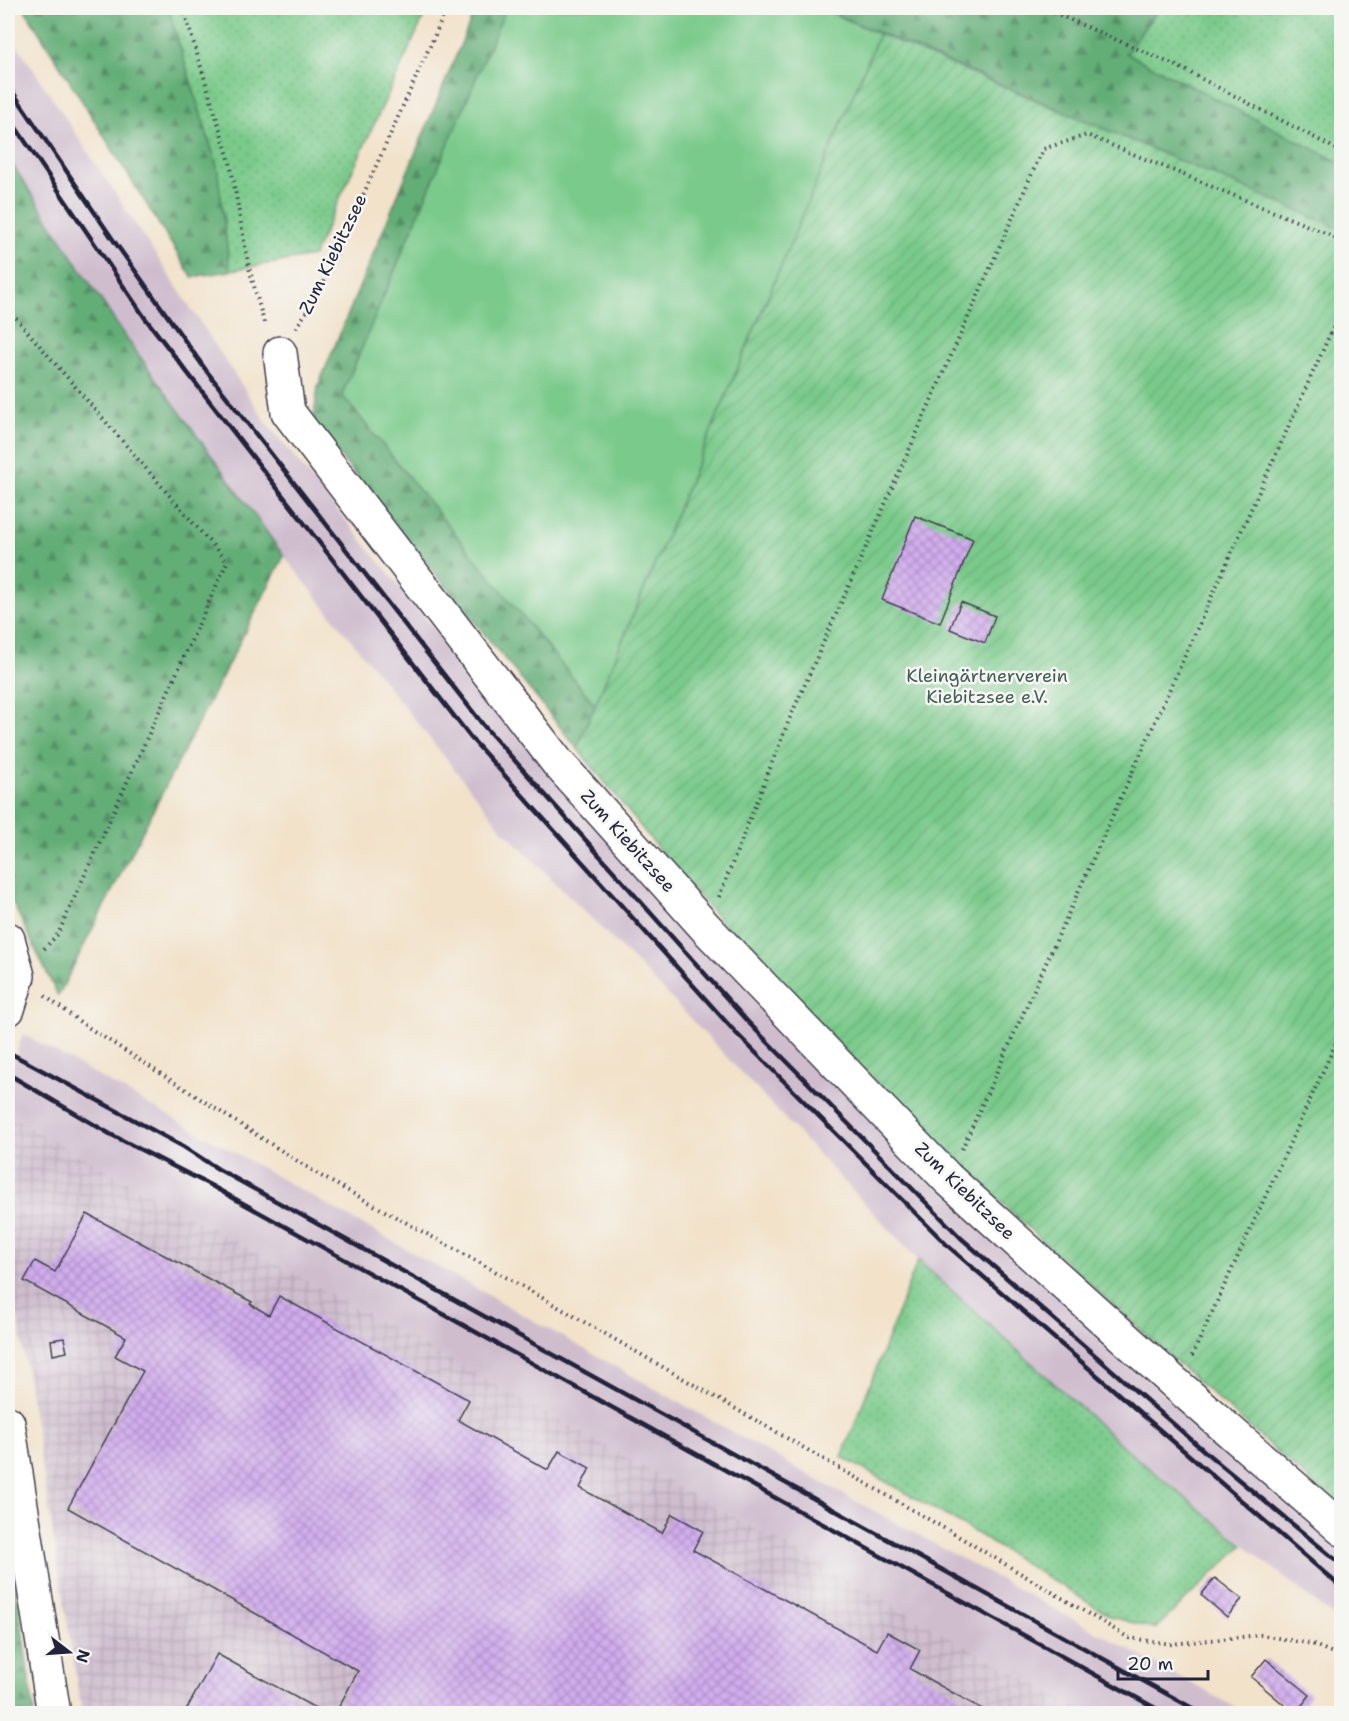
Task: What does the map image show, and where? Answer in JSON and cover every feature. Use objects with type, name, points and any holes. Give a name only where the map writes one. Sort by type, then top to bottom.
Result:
[{"type":"street","name":"Zum Kiebitzsee","points":[[280,353],[288,412],[557,762],[706,928],[948,1179],[1177,1385],[1341,1528]]},
{"type":"street","points":[[8,939],[18,976],[8,1009]]},
{"type":"street","points":[[8,1423],[54,1713]]},
{"type":"path","points":[[183,8],[230,162],[261,318],[280,353]]},
{"type":"path","name":"Zum Kiebitzsee","points":[[280,353],[320,291],[447,8]]},
{"type":"path","points":[[1043,8],[1179,67],[1341,152]]},
{"type":"path","points":[[706,928],[789,720],[1043,149],[1087,135],[1341,240]]},
{"type":"path","points":[[948,1179],[1341,308]]},
{"type":"path","points":[[8,309],[227,562],[58,934],[18,976],[83,1024],[321,1176],[511,1280],[963,1539],[1129,1638],[1171,1644],[1261,1635],[1312,1644],[1341,1658]]},
{"type":"path","points":[[1177,1385],[1341,1030]]},
{"type":"shaded area","points":[[8,31],[268,425],[547,767],[1162,1394],[1341,1547],[1341,1623],[1127,1450],[918,1260],[669,996],[503,830],[284,556],[122,332],[8,158]]},
{"type":"shaded area","points":[[23,1034],[837,1491],[1246,1713],[1088,1713],[8,1115],[8,1077]]},
{"type":"shaded area","points":[[8,1115],[1088,1713],[82,1713],[8,1257]]},
{"type":"green space","points":[[24,8],[428,8],[313,256],[192,277]]},
{"type":"green space","points":[[24,8],[168,8],[217,166],[230,271],[192,277]]},
{"type":"green space","points":[[476,8],[506,8],[342,395],[595,705],[577,748],[313,423],[318,386]]},
{"type":"green space","points":[[506,8],[820,8],[879,34],[595,705],[342,395]]},
{"type":"green space","points":[[820,8],[1159,8],[1126,53],[1341,163],[1341,229]]},
{"type":"green space","points":[[945,8],[1341,8],[1341,229]]},
{"type":"green space","name":"Kleingärtnerverein Kiebitzsee e.V.","points":[[879,34],[1341,229],[1341,1508],[1022,1222],[868,1073],[792,997],[700,898],[577,748]]},
{"type":"green space","points":[[8,158],[122,332],[284,556],[58,996],[8,893]]},
{"type":"green space","points":[[918,1260],[1127,1450],[1243,1545],[1155,1629],[1112,1617],[964,1526],[842,1457]]},
{"type":"green space","points":[[8,1531],[34,1713],[8,1713]]},
{"type":"building","points":[[915,516],[973,539],[940,623],[882,600]]},
{"type":"building","points":[[961,602],[995,616],[985,643],[950,629]]},
{"type":"building","points":[[87,1214],[252,1302],[250,1304],[269,1315],[279,1296],[469,1400],[458,1420],[548,1470],[559,1451],[590,1468],[580,1488],[662,1533],[672,1514],[703,1531],[693,1550],[877,1650],[887,1632],[920,1650],[910,1669],[991,1714],[335,1714],[358,1671],[68,1508],[143,1371],[115,1356],[126,1337],[24,1281],[35,1261],[55,1272]]},
{"type":"building","points":[[64,1338],[67,1352],[53,1355],[51,1340]]},
{"type":"building","points":[[1215,1578],[1242,1599],[1227,1617],[1201,1595]]},
{"type":"building","points":[[217,1654],[326,1714],[184,1714]]},
{"type":"building","points":[[1266,1659],[1310,1695],[1295,1714],[1251,1677]]},
{"type":"railway","points":[[8,85],[114,241],[208,373],[484,726],[747,1021],[961,1238],[1210,1456],[1342,1565]]},
{"type":"railway","points":[[8,116],[145,318],[471,738],[736,1033],[948,1246],[1342,1588]]},
{"type":"railway","points":[[8,1052],[184,1147],[218,1169],[1203,1714]]},
{"type":"railway","points":[[8,1074],[110,1134],[210,1185],[1166,1714]]}]
